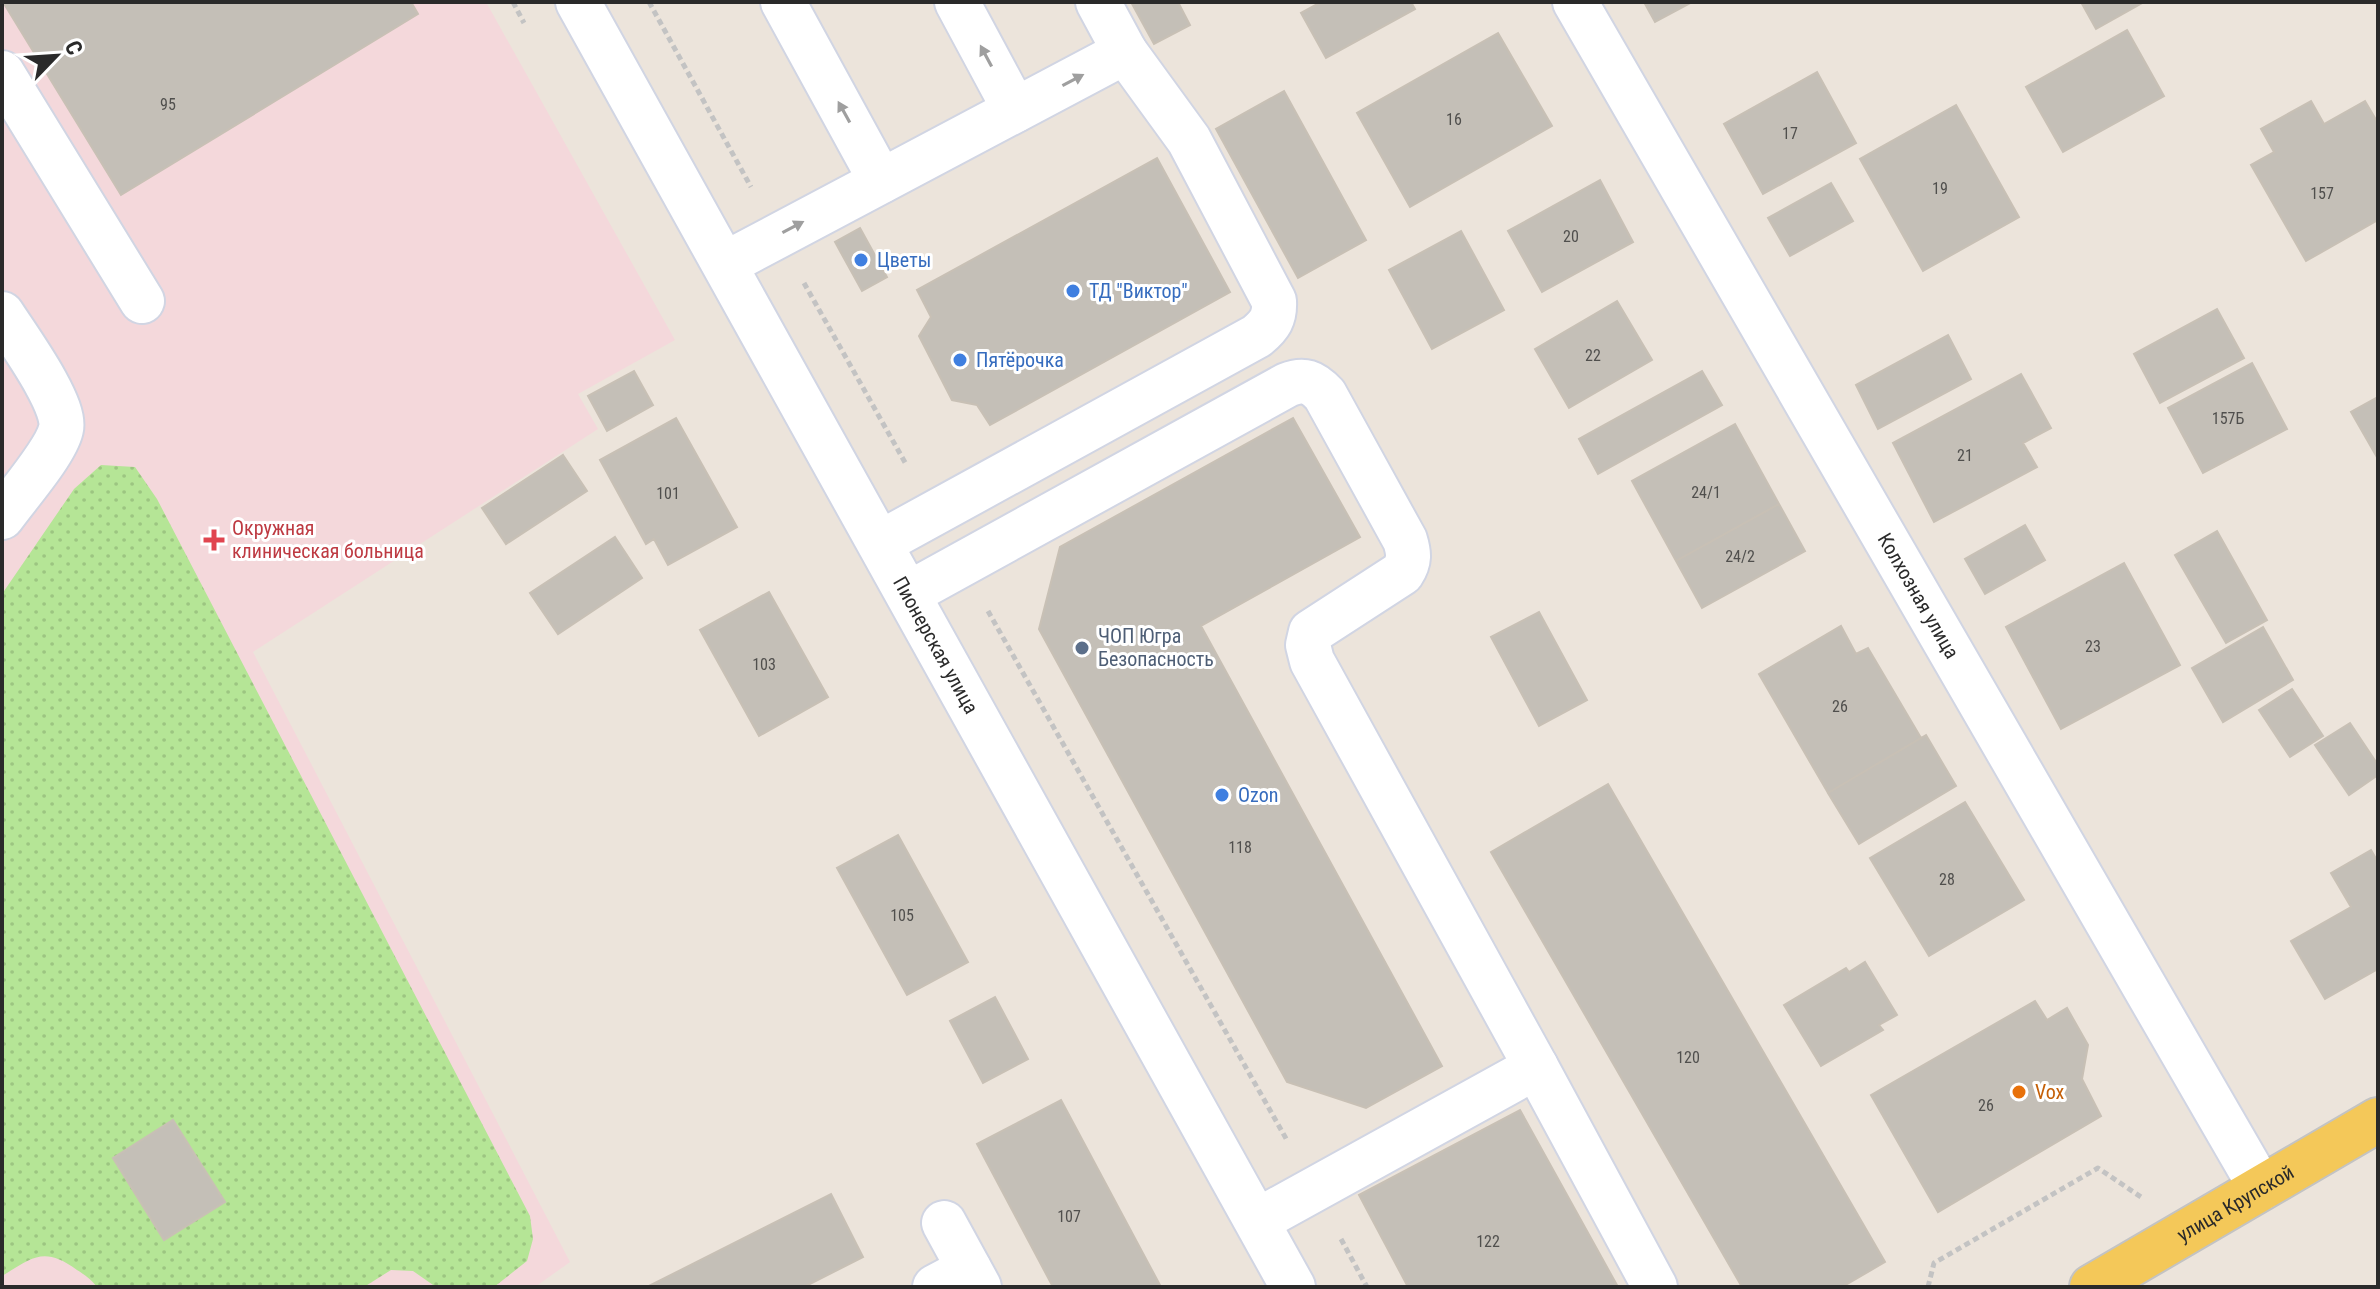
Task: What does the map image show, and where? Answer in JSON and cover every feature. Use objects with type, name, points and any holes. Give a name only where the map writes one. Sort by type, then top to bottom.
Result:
[{"type":"main road","name":"улица Крупской","points":[[2107,1283],[2378,1120]]},
{"type":"street","name":"Пионерская улица","points":[[578,2],[1293,1287]]},
{"type":"street","points":[[783,2],[881,181]]},
{"type":"street","points":[[957,2],[1015,110]]},
{"type":"street","points":[[880,543],[1257,336],[1269,325],[1274,314],[1274,301],[1189,140],[1125,52],[1098,2]]},
{"type":"street","name":"Колхозная улица","points":[[1575,2],[2261,1188]]},
{"type":"street","points":[[725,264],[1125,52]]},
{"type":"street","points":[[2,73],[142,301]]},
{"type":"street","points":[[2,314],[59,405],[62,427],[55,443],[2,517]]},
{"type":"street","points":[[908,594],[1287,385],[1309,381],[1317,387],[1325,395],[1398,527],[1409,553],[1408,564],[1402,573],[1311,632],[1308,645],[1312,661],[1655,1287]]},
{"type":"street","points":[[1257,1221],[1536,1067]]},
{"type":"street","points":[[944,1223],[961,1281]]},
{"type":"path","points":[[649,2],[934,513]]},
{"type":"path","points":[[962,565],[1367,1287]]},
{"type":"path","points":[[1928,1287],[1934,1263],[2098,1168],[2145,1200]]},
{"type":"shaded area","name":"Окружная клиническая больница","points":[[2,2],[486,2],[675,340],[578,394],[598,429],[253,652],[570,1262],[535,1287],[2,1287]]},
{"type":"green space","points":[[101,465],[135,467],[157,499],[530,1216],[533,1239],[527,1261],[494,1287],[436,1287],[413,1271],[391,1270],[364,1287],[97,1287],[66,1263],[47,1256],[31,1259],[2,1276],[2,594],[74,489]]},
{"type":"building","points":[[3,2],[411,2],[418,14],[121,195]]},
{"type":"building","points":[[1131,2],[1178,2],[1190,25],[1154,44]]},
{"type":"building","points":[[1321,2],[1411,2],[1415,9],[1326,58],[1301,13]]},
{"type":"building","points":[[1644,2],[1692,2],[1655,22]]},
{"type":"building","points":[[2081,2],[2144,2],[2096,29]]},
{"type":"building","points":[[2127,30],[2164,96],[2063,152],[2026,87]]},
{"type":"building","points":[[1498,33],[1552,126],[1410,207],[1357,113]]},
{"type":"building","points":[[1817,72],[1856,143],[1763,194],[1724,124]]},
{"type":"building","points":[[1284,91],[1366,240],[1298,278],[1216,129]]},
{"type":"building","points":[[2311,101],[2324,124],[2365,101],[2378,123],[2378,220],[2306,261],[2251,165],[2274,152],[2261,129]]},
{"type":"building","points":[[1956,105],[2019,217],[1923,271],[1860,159]]},
{"type":"building","name":"ТД \"Виктор\"","points":[[1157,158],[1230,292],[990,425],[977,405],[952,400],[919,336],[931,317],[917,290]]},
{"type":"building","points":[[1600,180],[1633,242],[1542,292],[1508,231]]},
{"type":"building","points":[[1831,183],[1853,221],[1790,256],[1768,218]]},
{"type":"building","name":"Цветы","points":[[860,228],[887,277],[862,291],[835,242]]},
{"type":"building","points":[[1461,231],[1504,310],[1432,349],[1389,270]]},
{"type":"building","points":[[1617,301],[1652,360],[1569,408],[1535,349]]},
{"type":"building","points":[[2217,309],[2244,358],[2160,403],[2134,354]]},
{"type":"building","points":[[1948,335],[1971,379],[1878,429],[1856,385]]},
{"type":"building","points":[[2252,363],[2287,429],[2203,473],[2168,408]]},
{"type":"building","points":[[634,371],[653,405],[607,431],[588,396]]},
{"type":"building","points":[[1702,371],[1722,405],[1598,474],[1579,439]]},
{"type":"building","points":[[2021,374],[2051,428],[2023,443],[2037,467],[1934,522],[1893,443]]},
{"type":"building","points":[[2378,397],[2378,459],[2351,412]]},
{"type":"building","points":[[676,418],[737,527],[668,565],[654,539],[646,544],[600,460]]},
{"type":"building","points":[[1293,418],[1360,537],[1201,626],[1442,1066],[1366,1108],[1287,1082],[1039,629],[1060,547]]},
{"type":"building","points":[[1735,424],[1779,504],[1676,561],[1632,481]]},
{"type":"building","points":[[563,455],[587,491],[506,544],[482,508]]},
{"type":"building","points":[[1779,504],[1805,551],[1702,608],[1676,561]]},
{"type":"building","points":[[2025,525],[2045,560],[1985,594],[1965,559]]},
{"type":"building","points":[[2217,531],[2267,620],[2226,643],[2175,555]]},
{"type":"building","points":[[615,537],[642,578],[558,634],[530,593]]},
{"type":"building","points":[[2124,563],[2180,665],[2061,729],[2006,627]]},
{"type":"building","points":[[769,592],[828,697],[759,736],[700,630]]},
{"type":"building","points":[[1539,612],[1587,700],[1539,726],[1491,637]]},
{"type":"building","points":[[1841,626],[1856,654],[1868,648],[1921,738],[1828,793],[1759,674]]},
{"type":"building","points":[[2263,627],[2293,680],[2223,722],[2192,668]]},
{"type":"building","points":[[2292,689],[2323,736],[2290,757],[2259,710]]},
{"type":"building","points":[[2350,723],[2378,765],[2378,775],[2349,795],[2315,745]]},
{"type":"building","points":[[1926,735],[1956,786],[1859,844],[1828,793]]},
{"type":"building","points":[[1608,784],[1885,1262],[1842,1287],[1742,1287],[1491,852]]},
{"type":"building","points":[[1965,802],[2024,900],[1929,956],[1870,858]]},
{"type":"building","points":[[898,835],[968,962],[907,995],[837,868]]},
{"type":"building","points":[[2371,850],[2378,862],[2378,969],[2325,999],[2291,941],[2351,907],[2331,873]]},
{"type":"building","points":[[1865,962],[1897,1015],[1879,1025],[1883,1030],[1821,1066],[1784,1005],[1846,968],[1849,972]]},
{"type":"building","points":[[995,997],[1028,1059],[983,1083],[950,1021]]},
{"type":"building","points":[[2035,1001],[2047,1020],[2067,1008],[2088,1045],[2082,1079],[2101,1116],[1938,1212],[1871,1095]]},
{"type":"building","points":[[1061,1100],[1161,1287],[1053,1287],[977,1144]]},
{"type":"building","points":[[1520,1110],[1618,1287],[1408,1287],[1359,1195]]},
{"type":"building","points":[[173,1120],[225,1202],[164,1240],[113,1158]]},
{"type":"building","points":[[831,1194],[863,1257],[804,1287],[647,1287]]},
{"type":"place","name":"Цветы","points":[[861,260]]},
{"type":"place","name":"ТД \"Виктор\"","points":[[1073,291]]},
{"type":"place","name":"Пятёрочка","points":[[960,360]]},
{"type":"place","name":"Окружная клиническая больница","points":[[214,540]]},
{"type":"place","name":"ЧОП Югра Безопасность","points":[[1082,648]]},
{"type":"place","name":"Ozon","points":[[1222,795]]},
{"type":"place","name":"Vox","points":[[2019,1092]]}]
